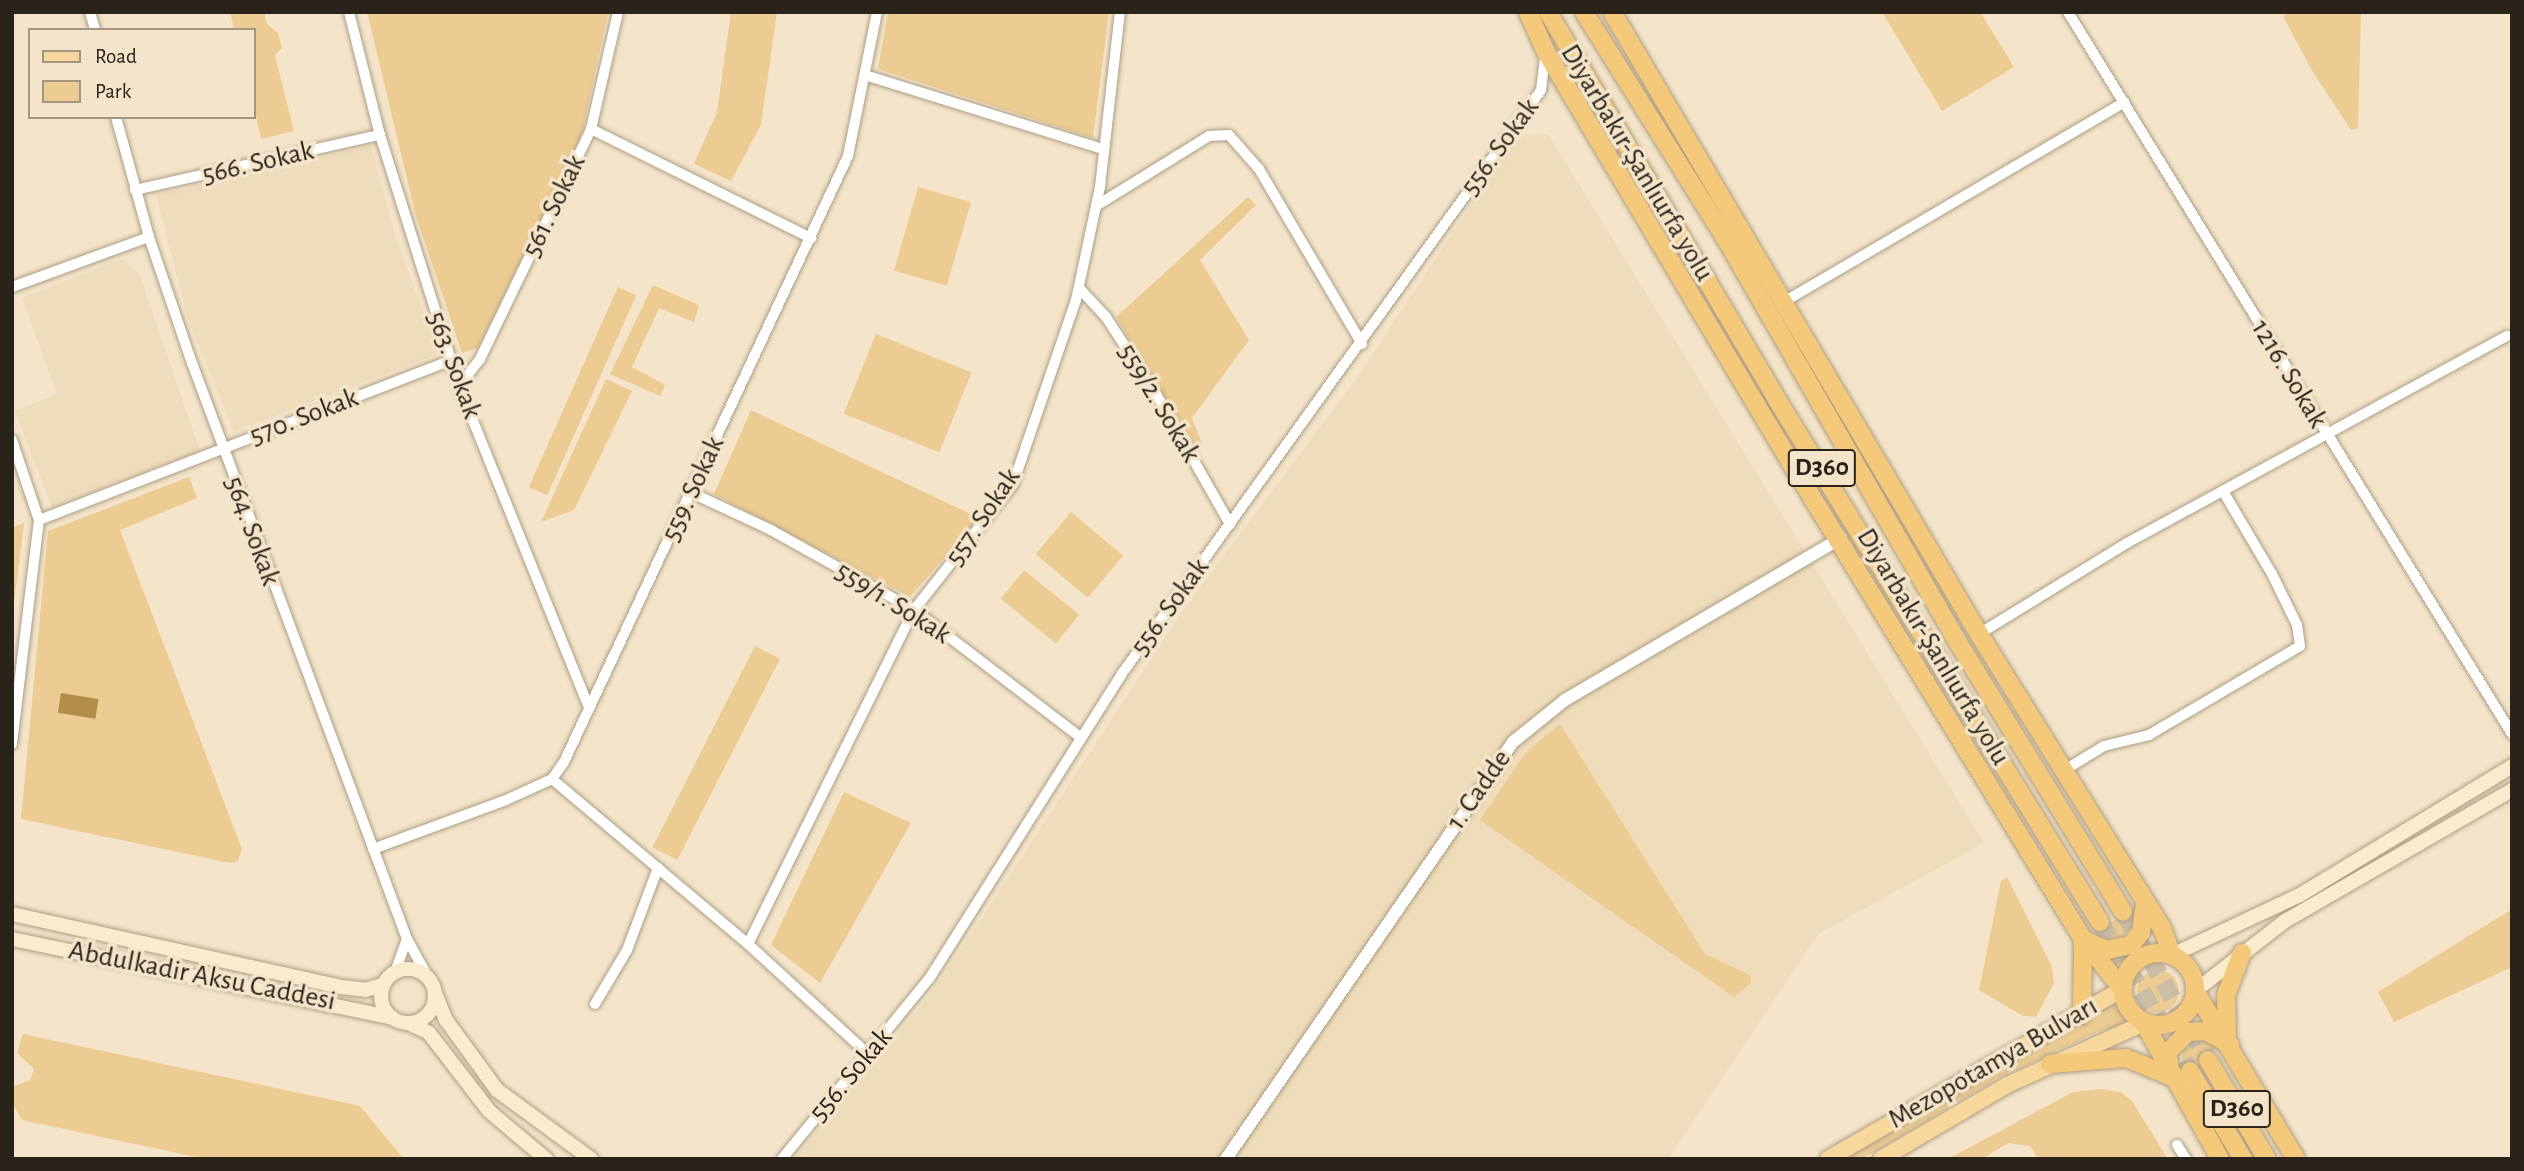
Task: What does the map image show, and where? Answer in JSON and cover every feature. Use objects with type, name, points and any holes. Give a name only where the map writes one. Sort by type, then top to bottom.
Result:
[{"type":"highway","name":"Diyarbakır-Şanlıurfa yolu","points":[[1548,12],[1748,350],[2101,922]]},
{"type":"highway","name":"Diyarbakır-Şanlıurfa yolu","points":[[1584,12],[1726,239],[1889,524],[2123,912]]},
{"type":"highway","points":[[1528,13],[1546,52],[2083,939],[2122,989],[2128,1009],[2144,1023],[2170,1076],[2220,1159]]},
{"type":"highway","points":[[1616,15],[1782,303],[1979,634],[2145,902],[2172,955],[2189,969],[2195,991],[2230,1045],[2296,1159]]},
{"type":"highway","points":[[1616,64],[1698,156]]},
{"type":"highway","points":[[1662,240],[1748,350]]},
{"type":"highway","points":[[1814,355],[1889,524]]},
{"type":"highway","points":[[2083,939],[2107,950],[2132,945],[2141,932],[2145,902]]},
{"type":"highway","points":[[2082,1015],[2083,939]]},
{"type":"highway","points":[[2230,1045],[2226,995],[2242,953]]},
{"type":"highway","points":[[2122,989],[2138,959],[2172,955]]},
{"type":"highway","points":[[2144,1023],[2178,1020],[2195,991]]},
{"type":"highway","points":[[2170,1076],[2168,1052],[2188,1031],[2206,1031],[2230,1045]]},
{"type":"highway","points":[[2050,1064],[2126,1058],[2170,1076]]},
{"type":"highway","name":"D360","points":[[2208,1060],[2267,1159]]},
{"type":"highway","name":"D360","points":[[2190,1071],[2244,1159]]},
{"type":"main road","points":[[2172,955],[2300,895],[2512,766]]},
{"type":"main road","points":[[2195,991],[2285,921],[2512,790]]},
{"type":"main road","name":"Abdulkadir Aksu Caddesi","points":[[12,914],[342,987],[365,990],[383,985]]},
{"type":"main road","name":"Abdulkadir Aksu Caddesi","points":[[12,939],[392,1018]]},
{"type":"main road","points":[[546,1159],[489,1111],[429,1033],[392,1018],[382,1003],[383,985],[395,972],[412,969],[428,978],[446,1020],[498,1090],[537,1124],[591,1159]]},
{"type":"main road","name":"Mezopotamya Bulvarı","points":[[1828,1159],[2082,1015],[2122,989]]},
{"type":"main road","points":[[408,1023],[431,1011],[435,993]]},
{"type":"main road","name":"Mezopotamya Bulvarı","points":[[1881,1159],[2050,1064],[2144,1023]]},
{"type":"street","name":"563. Sokak","points":[[349,12],[380,135],[459,386],[589,708]]},
{"type":"street","name":"561. Sokak","points":[[459,386],[480,359],[591,129],[618,12]]},
{"type":"street","name":"559. Sokak","points":[[552,779],[692,493],[848,156],[868,76],[877,12]]},
{"type":"street","name":"557. Sokak","points":[[748,944],[914,610],[1013,484],[1079,288],[1096,206],[1120,12]]},
{"type":"street","name":"1216. Sokak","points":[[2068,12],[2512,734]]},
{"type":"street","name":"556. Sokak","points":[[782,1159],[929,979],[1080,737],[1541,90],[1546,52]]},
{"type":"street","points":[[868,76],[1102,149]]},
{"type":"street","points":[[1782,303],[2124,102]]},
{"type":"street","name":"564. Sokak","points":[[117,119],[149,237],[223,449],[407,939],[428,978]]},
{"type":"street","points":[[591,129],[811,238]]},
{"type":"street","name":"566. Sokak","points":[[135,190],[380,135]]},
{"type":"street","points":[[1096,206],[1209,136],[1229,135],[1259,169],[1362,344]]},
{"type":"street","points":[[12,287],[149,237]]},
{"type":"street","name":"559/2. Sokak","points":[[1079,288],[1128,350],[1230,524]]},
{"type":"street","points":[[1979,634],[2324,432],[2510,335]]},
{"type":"street","name":"570. Sokak","points":[[38,520],[451,360]]},
{"type":"street","points":[[12,440],[38,520],[14,703],[12,744]]},
{"type":"street","points":[[2063,771],[2104,746],[2149,734],[2300,646],[2297,625],[2272,574],[2223,491]]},
{"type":"street","name":"559/1. Sokak","points":[[692,493],[914,610],[1080,737]]},
{"type":"street","name":"1. Cadde","points":[[1226,1159],[1513,742],[1565,700],[1841,538]]},
{"type":"street","points":[[373,849],[552,779],[748,944],[869,1054]]},
{"type":"street","points":[[595,1004],[627,950],[658,868]]},
{"type":"street","points":[[395,972],[407,939]]},
{"type":"street","points":[[2177,1145],[2186,1159]]},
{"type":"shaded area","points":[[1548,134],[1984,843],[1818,934],[1668,1159],[794,1159],[935,989],[1182,612],[1354,382],[1517,136]]},
{"type":"shaded area","points":[[371,146],[396,238],[439,354],[234,431],[188,319],[156,195]]},
{"type":"shaded area","points":[[121,259],[139,273],[200,451],[52,507],[15,411],[57,394],[22,298]]},
{"type":"shaded area","points":[[61,693],[99,699],[95,719],[58,713]]},
{"type":"green space","points":[[230,12],[264,12],[267,24],[278,33],[282,48],[275,55],[294,131],[261,139],[256,117],[256,28],[234,28]]},
{"type":"green space","points":[[367,12],[608,12],[582,134],[478,348],[462,353],[416,216]]},
{"type":"green space","points":[[731,12],[777,12],[761,125],[731,181],[694,164],[717,112]]},
{"type":"green space","points":[[888,12],[1109,12],[1093,138],[878,69]]},
{"type":"green space","points":[[1882,12],[1980,12],[2014,67],[1942,111]]},
{"type":"green space","points":[[2289,12],[2361,12],[2358,128],[2351,130],[2311,69],[2283,16]]},
{"type":"green space","points":[[918,187],[971,202],[947,286],[894,271]]},
{"type":"green space","points":[[1248,197],[1256,205],[1200,260],[1249,340],[1192,418],[1203,446],[1198,452],[1116,317]]},
{"type":"green space","points":[[653,285],[699,305],[694,322],[659,308],[632,367],[665,385],[660,396],[610,374]]},
{"type":"green space","points":[[618,287],[636,295],[547,495],[529,487]]},
{"type":"green space","points":[[876,334],[971,373],[939,452],[844,414]]},
{"type":"green space","points":[[606,379],[632,391],[574,510],[541,522]]},
{"type":"green space","points":[[751,410],[979,518],[910,597],[714,494]]},
{"type":"green space","points":[[189,477],[197,498],[120,530],[242,849],[238,861],[230,863],[21,819],[48,531]]},
{"type":"green space","points":[[1071,512],[1123,556],[1088,598],[1036,554]]},
{"type":"green space","points":[[24,523],[12,620],[12,528]]},
{"type":"green space","points":[[1024,570],[1079,615],[1056,643],[1001,599]]},
{"type":"green space","points":[[755,646],[780,659],[677,860],[652,847]]},
{"type":"green space","points":[[1560,724],[1705,954],[1750,975],[1751,983],[1734,997],[1480,820],[1525,753]]},
{"type":"green space","points":[[844,792],[911,823],[820,983],[771,945]]},
{"type":"green space","points":[[2007,877],[2052,967],[2054,983],[2036,1017],[2023,1016],[1979,990],[2001,881]]},
{"type":"green space","points":[[2133,909],[2134,924],[2124,936],[2108,940],[2095,933]]},
{"type":"green space","points":[[2512,909],[2512,967],[2394,1022],[2378,992]]},
{"type":"green space","points":[[2158,970],[2173,976],[2179,991],[2173,1006],[2158,1012],[2143,1006],[2137,991],[2143,976]]},
{"type":"green space","points":[[2116,1001],[2129,1025],[2102,1030],[2000,1077],[1862,1159],[1843,1159]]},
{"type":"green space","points":[[23,1034],[360,1106],[404,1159],[205,1159],[22,1120],[12,1103],[14,1086],[30,1080],[34,1069],[17,1053]]},
{"type":"green space","points":[[2205,1039],[2218,1048],[2181,1071],[2183,1050]]},
{"type":"green space","points":[[2098,1089],[2121,1092],[2132,1101],[2168,1159],[2038,1159],[2030,1146],[2008,1143],[1982,1159],[1948,1159],[2073,1092]]},
{"type":"tunnel","points":[[2123,912],[2208,1060]]},
{"type":"tunnel","points":[[2100,922],[2190,1071]]}]
